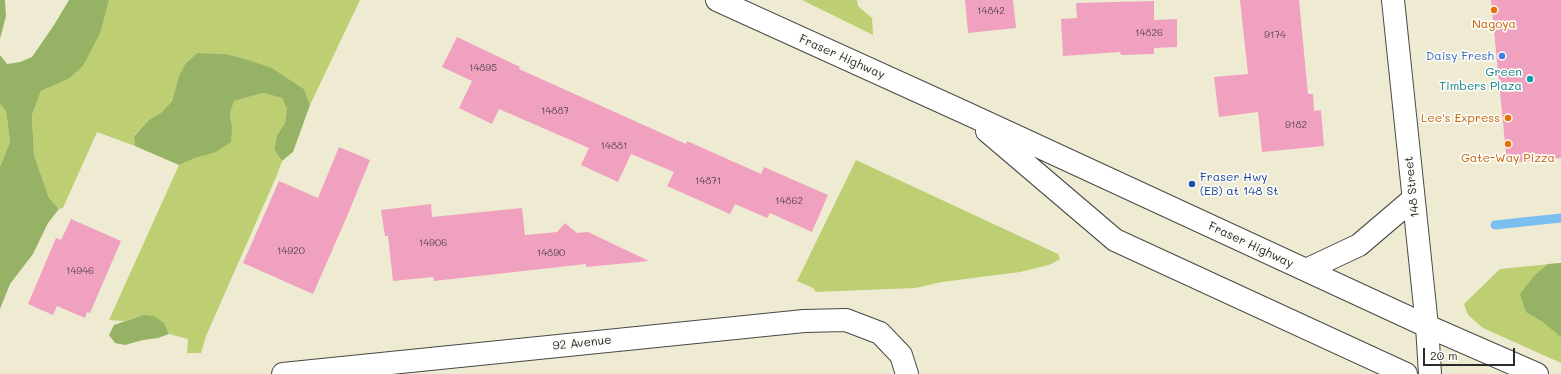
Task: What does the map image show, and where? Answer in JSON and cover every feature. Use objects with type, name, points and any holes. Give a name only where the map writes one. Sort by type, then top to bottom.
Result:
[{"type":"main road","name":"Fraser Highway","points":[[717,0],[966,113],[1427,326],[1537,374]]},
{"type":"main road","name":"148 Street","points":[[1393,0],[1427,326],[1430,374]]},
{"type":"main road","name":"Fraser Highway","points":[[966,113],[1115,240],[1406,374]]},
{"type":"main road","points":[[1306,270],[1359,245],[1413,199]]},
{"type":"main road","name":"92 Avenue","points":[[283,374],[804,321],[846,320],[880,333],[901,355],[908,374]]},
{"type":"green space","points":[[0,0],[5,0],[6,16],[0,39]]},
{"type":"green space","points":[[69,0],[109,0],[101,31],[83,66],[68,79],[41,91],[32,115],[34,155],[49,198],[59,209],[48,223],[33,254],[10,284],[0,309],[0,167],[10,142],[6,111],[0,104],[0,55],[7,64],[20,62],[32,57]]},
{"type":"green space","points":[[109,0],[360,0],[310,105],[304,89],[272,68],[226,54],[197,53],[185,64],[179,76],[172,101],[162,112],[149,120],[134,135],[135,146],[97,132],[63,208],[59,209],[49,198],[34,155],[32,115],[41,91],[68,79],[101,31]]},
{"type":"green space","points":[[802,0],[857,0],[858,6],[872,18],[873,35]]},
{"type":"green space","points":[[197,53],[226,54],[272,68],[304,89],[310,105],[293,152],[282,161],[274,149],[277,135],[285,123],[287,109],[282,98],[263,93],[234,101],[230,114],[232,127],[231,142],[214,153],[195,158],[179,165],[135,146],[134,136],[149,120],[162,112],[172,101],[179,76],[185,64]]},
{"type":"green space","points":[[263,93],[282,98],[287,109],[285,123],[277,135],[274,149],[282,161],[206,336],[201,353],[187,353],[188,339],[169,334],[164,323],[143,315],[124,321],[109,320],[179,165],[195,158],[214,153],[232,127],[230,114],[234,101]]},
{"type":"green space","points":[[0,104],[6,111],[10,142],[0,167]]},
{"type":"green space","points":[[856,160],[1058,254],[1060,259],[1049,265],[1020,272],[942,282],[915,288],[816,292],[813,288],[797,281]]},
{"type":"green space","points":[[1561,263],[1561,363],[1483,328],[1468,315],[1464,304],[1500,269]]},
{"type":"green space","points":[[1561,263],[1561,337],[1543,322],[1526,312],[1520,294],[1533,277],[1548,264]]},
{"type":"green space","points":[[143,315],[154,316],[164,323],[169,334],[158,338],[125,345],[115,343],[109,335],[114,325]]},
{"type":"building","points":[[965,0],[1013,0],[1016,28],[968,33]]},
{"type":"building","points":[[1240,0],[1299,0],[1308,94],[1313,94],[1314,111],[1321,110],[1324,146],[1262,152],[1258,112],[1219,117],[1214,77],[1248,74]]},
{"type":"building","name":"Green Timbers Plaza","points":[[1491,0],[1561,0],[1561,158],[1507,163]]},
{"type":"building","points":[[1154,1],[1154,20],[1177,19],[1177,47],[1154,48],[1154,54],[1121,55],[1120,52],[1063,56],[1061,19],[1077,18],[1076,3]]},
{"type":"building","points":[[457,37],[520,67],[519,69],[686,144],[687,141],[761,174],[764,167],[828,195],[812,232],[770,213],[767,218],[735,204],[730,214],[667,186],[674,172],[631,154],[618,182],[581,165],[589,148],[499,109],[492,124],[459,108],[472,81],[442,67]]},
{"type":"building","points":[[339,147],[370,160],[313,294],[243,263],[279,181],[318,198]]},
{"type":"building","points":[[431,204],[432,217],[522,208],[525,235],[557,232],[565,223],[577,233],[588,232],[649,261],[586,267],[586,264],[434,281],[433,277],[393,281],[388,236],[385,236],[381,210]]},
{"type":"building","points":[[71,219],[121,241],[90,313],[87,312],[85,318],[57,306],[53,315],[28,304],[56,238],[61,240]]},
{"type":"waterway","points":[[1495,225],[1561,218]]},
{"type":"place","name":"Nagoya","points":[[1494,10]]},
{"type":"place","name":"Daisy Fresh","points":[[1502,56]]},
{"type":"place","name":"Green Timbers Plaza","points":[[1530,79]]},
{"type":"place","name":"Lee's Express","points":[[1508,118]]},
{"type":"place","name":"Gate-Way Pizza","points":[[1508,144]]},
{"type":"place","name":"Fraser Hwy (EB) at 148 St","points":[[1192,184]]}]
